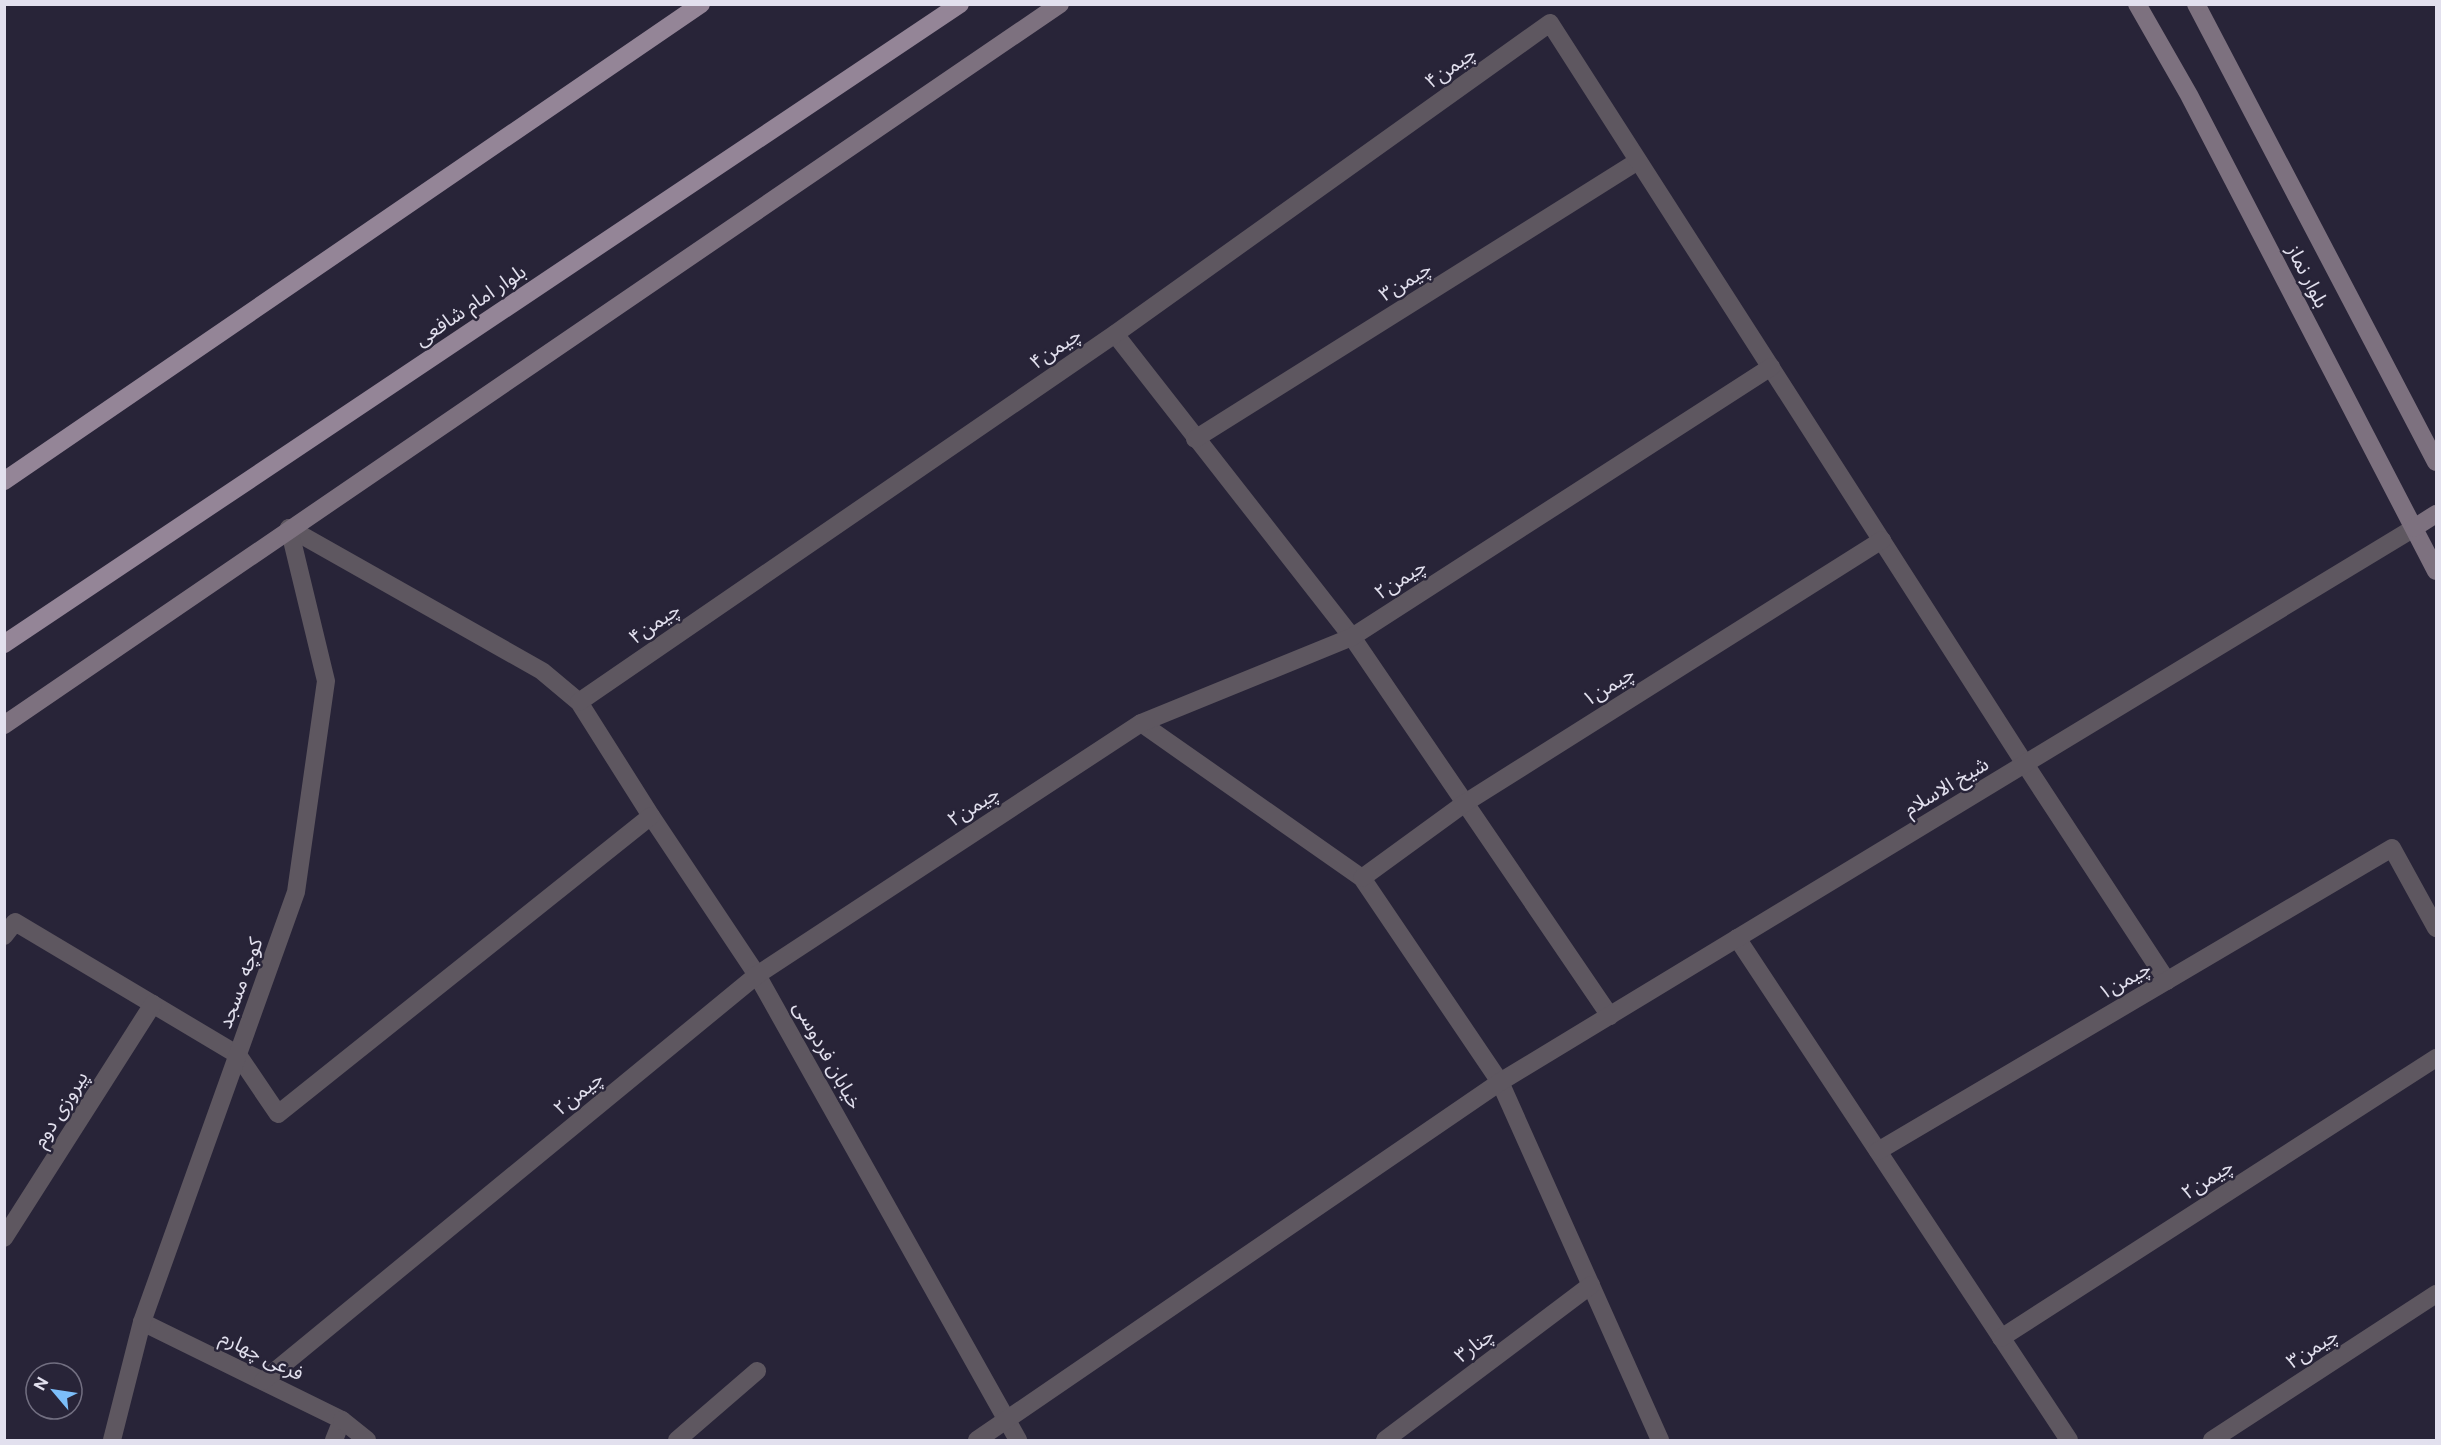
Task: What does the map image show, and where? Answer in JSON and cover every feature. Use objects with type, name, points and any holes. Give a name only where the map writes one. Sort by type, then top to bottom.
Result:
[{"type":"main road","points":[[4,481],[701,4]]},
{"type":"main road","name":"بلوار امام شافعی","points":[[4,644],[960,4]]},
{"type":"street","points":[[4,725],[289,528],[794,188],[1060,4]]},
{"type":"street","name":"بلوار نماز","points":[[2137,4],[2189,95],[2436,571]]},
{"type":"street","name":"بلوار نماز","points":[[2196,4],[2436,462]]},
{"type":"street","name":"چیمن۴","points":[[579,702],[1115,334],[1550,23],[1638,161]]},
{"type":"street","points":[[1638,161],[2167,981]]},
{"type":"street","name":"چیمن۳","points":[[1195,439],[1638,161]]},
{"type":"street","points":[[1115,334],[1352,637],[1610,1016]]},
{"type":"street","name":"چیمن۲","points":[[263,1381],[757,975],[1141,723],[1352,637],[1771,367]]},
{"type":"street","points":[[2414,528],[2436,513]]},
{"type":"street","name":"خیابان فردوسی","points":[[289,528],[542,671],[579,702],[651,816],[757,975],[1018,1440]]},
{"type":"street","name":"کوچه مسجد","points":[[112,1440],[142,1322],[296,892],[326,681],[289,528]]},
{"type":"street","name":"شیخ الاسلام","points":[[977,1440],[1500,1082],[2414,528]]},
{"type":"street","name":"چیمن۱","points":[[1362,878],[1465,803],[1882,540]]},
{"type":"street","points":[[1141,723],[1362,878],[1500,1082],[1660,1440]]},
{"type":"street","points":[[10,929],[153,1004],[238,1055],[278,1114],[651,816]]},
{"type":"street","name":"چیمن۱","points":[[1878,1150],[2392,848],[2436,928]]},
{"type":"street","points":[[1737,938],[2069,1440]]},
{"type":"street","name":"پیروزی دوم","points":[[4,1238],[153,1004]]},
{"type":"street","name":"چیمن۲","points":[[2001,1338],[2436,1058]]},
{"type":"street","name":"چنار۳","points":[[1385,1440],[1591,1285]]},
{"type":"street","name":"چیمن۳","points":[[2212,1440],[2436,1294]]},
{"type":"street","name":"فرعی چهارم","points":[[142,1322],[342,1420],[367,1440]]},
{"type":"street","points":[[677,1440],[757,1371]]},
{"type":"street","points":[[334,1440],[342,1420]]}]
